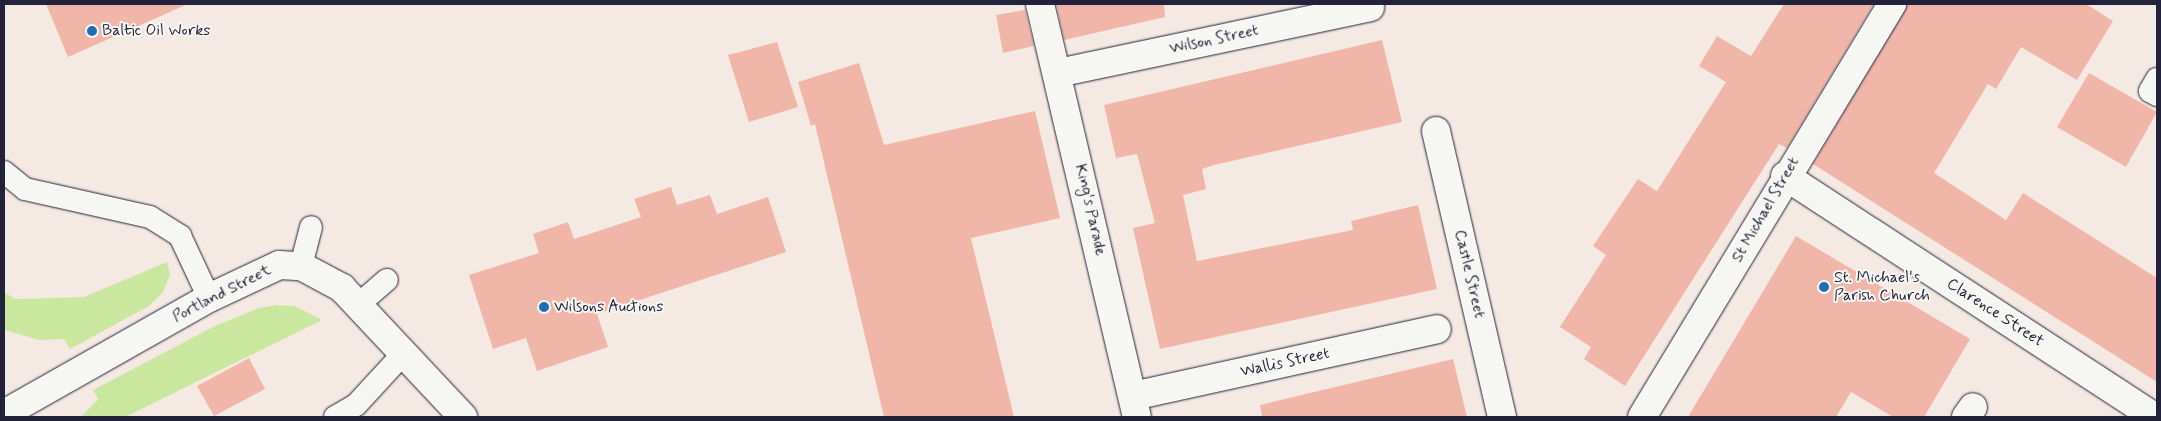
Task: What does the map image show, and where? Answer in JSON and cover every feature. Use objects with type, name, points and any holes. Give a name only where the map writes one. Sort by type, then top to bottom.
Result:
[{"type":"street","name":"King's Parade","points":[[1040,4],[1058,73],[1135,407]]},
{"type":"street","name":"St Michael Street","points":[[1642,417],[1785,176],[1892,4]]},
{"type":"street","name":"Wilson Street","points":[[1058,73],[1370,7]]},
{"type":"street","name":"Castle Street","points":[[1436,131],[1502,417]]},
{"type":"street","name":"Clarence Street","points":[[1785,176],[2155,417]]},
{"type":"street","name":"Portland Street","points":[[4,414],[209,298],[279,265],[301,266],[342,288],[402,355],[463,417]]},
{"type":"street","name":"Wallis Street","points":[[1135,407],[1437,329]]},
{"type":"lane","points":[[2157,79],[2150,91],[2157,95]]},
{"type":"lane","points":[[4,172],[25,189],[150,218],[158,222],[180,236],[209,298]]},
{"type":"lane","points":[[301,266],[310,228]]},
{"type":"lane","points":[[358,305],[387,280]]},
{"type":"lane","points":[[335,417],[356,406],[402,355]]},
{"type":"green space","points":[[167,262],[170,275],[163,292],[149,306],[70,349],[64,339],[39,340],[4,330],[4,292],[15,299],[84,297]]},
{"type":"green space","points":[[277,305],[295,306],[322,320],[125,417],[81,417],[98,399],[93,390],[215,326],[259,308]]},
{"type":"building","name":"Baltic Oil Works","points":[[46,4],[188,4],[68,57]]},
{"type":"building","points":[[1056,4],[1164,4],[1165,17],[1064,40]]},
{"type":"building","points":[[1784,4],[1874,4],[1787,148],[1779,144],[1625,386],[1584,359],[1591,347],[1560,327],[1606,255],[1593,246],[1638,179],[1657,191],[1726,82],[1699,66],[1717,36],[1751,56]]},
{"type":"building","points":[[1908,4],[2086,4],[2113,21],[2077,80],[2021,47],[1996,89],[1988,84],[1934,173],[2006,220],[2023,193],[2157,278],[2157,382],[1813,164]]},
{"type":"building","points":[[1025,10],[1034,46],[1003,53],[996,15]]},
{"type":"building","points":[[1382,40],[1402,122],[1202,169],[1206,189],[1183,195],[1197,261],[1353,230],[1351,221],[1418,205],[1437,289],[1160,349],[1133,228],[1155,223],[1137,154],[1116,158],[1104,105]]},
{"type":"building","points":[[777,42],[798,107],[749,122],[728,55]]},
{"type":"building","points":[[859,63],[884,145],[1035,111],[1060,218],[971,238],[1014,417],[884,417],[815,124],[811,126],[798,82]]},
{"type":"building","points":[[2089,73],[2157,112],[2126,167],[2057,127]]},
{"type":"building","points":[[671,187],[677,205],[710,195],[717,214],[768,197],[786,252],[597,314],[608,347],[537,371],[526,338],[493,349],[469,275],[539,253],[533,234],[568,222],[574,239],[641,217],[634,199]]},
{"type":"building","name":"St. Michael's Parish Church","points":[[1796,236],[1970,339],[1924,417],[1893,417],[1851,392],[1836,417],[1688,417]]},
{"type":"building","points":[[249,358],[265,389],[214,416],[197,386]]},
{"type":"building","points":[[1453,359],[1467,417],[1262,417],[1260,405]]},
{"type":"place","name":"Baltic Oil Works","points":[[92,31]]},
{"type":"place","name":"St. Michael's Parish Church","points":[[1824,287]]},
{"type":"place","name":"Wilsons Auctions","points":[[544,307]]}]
